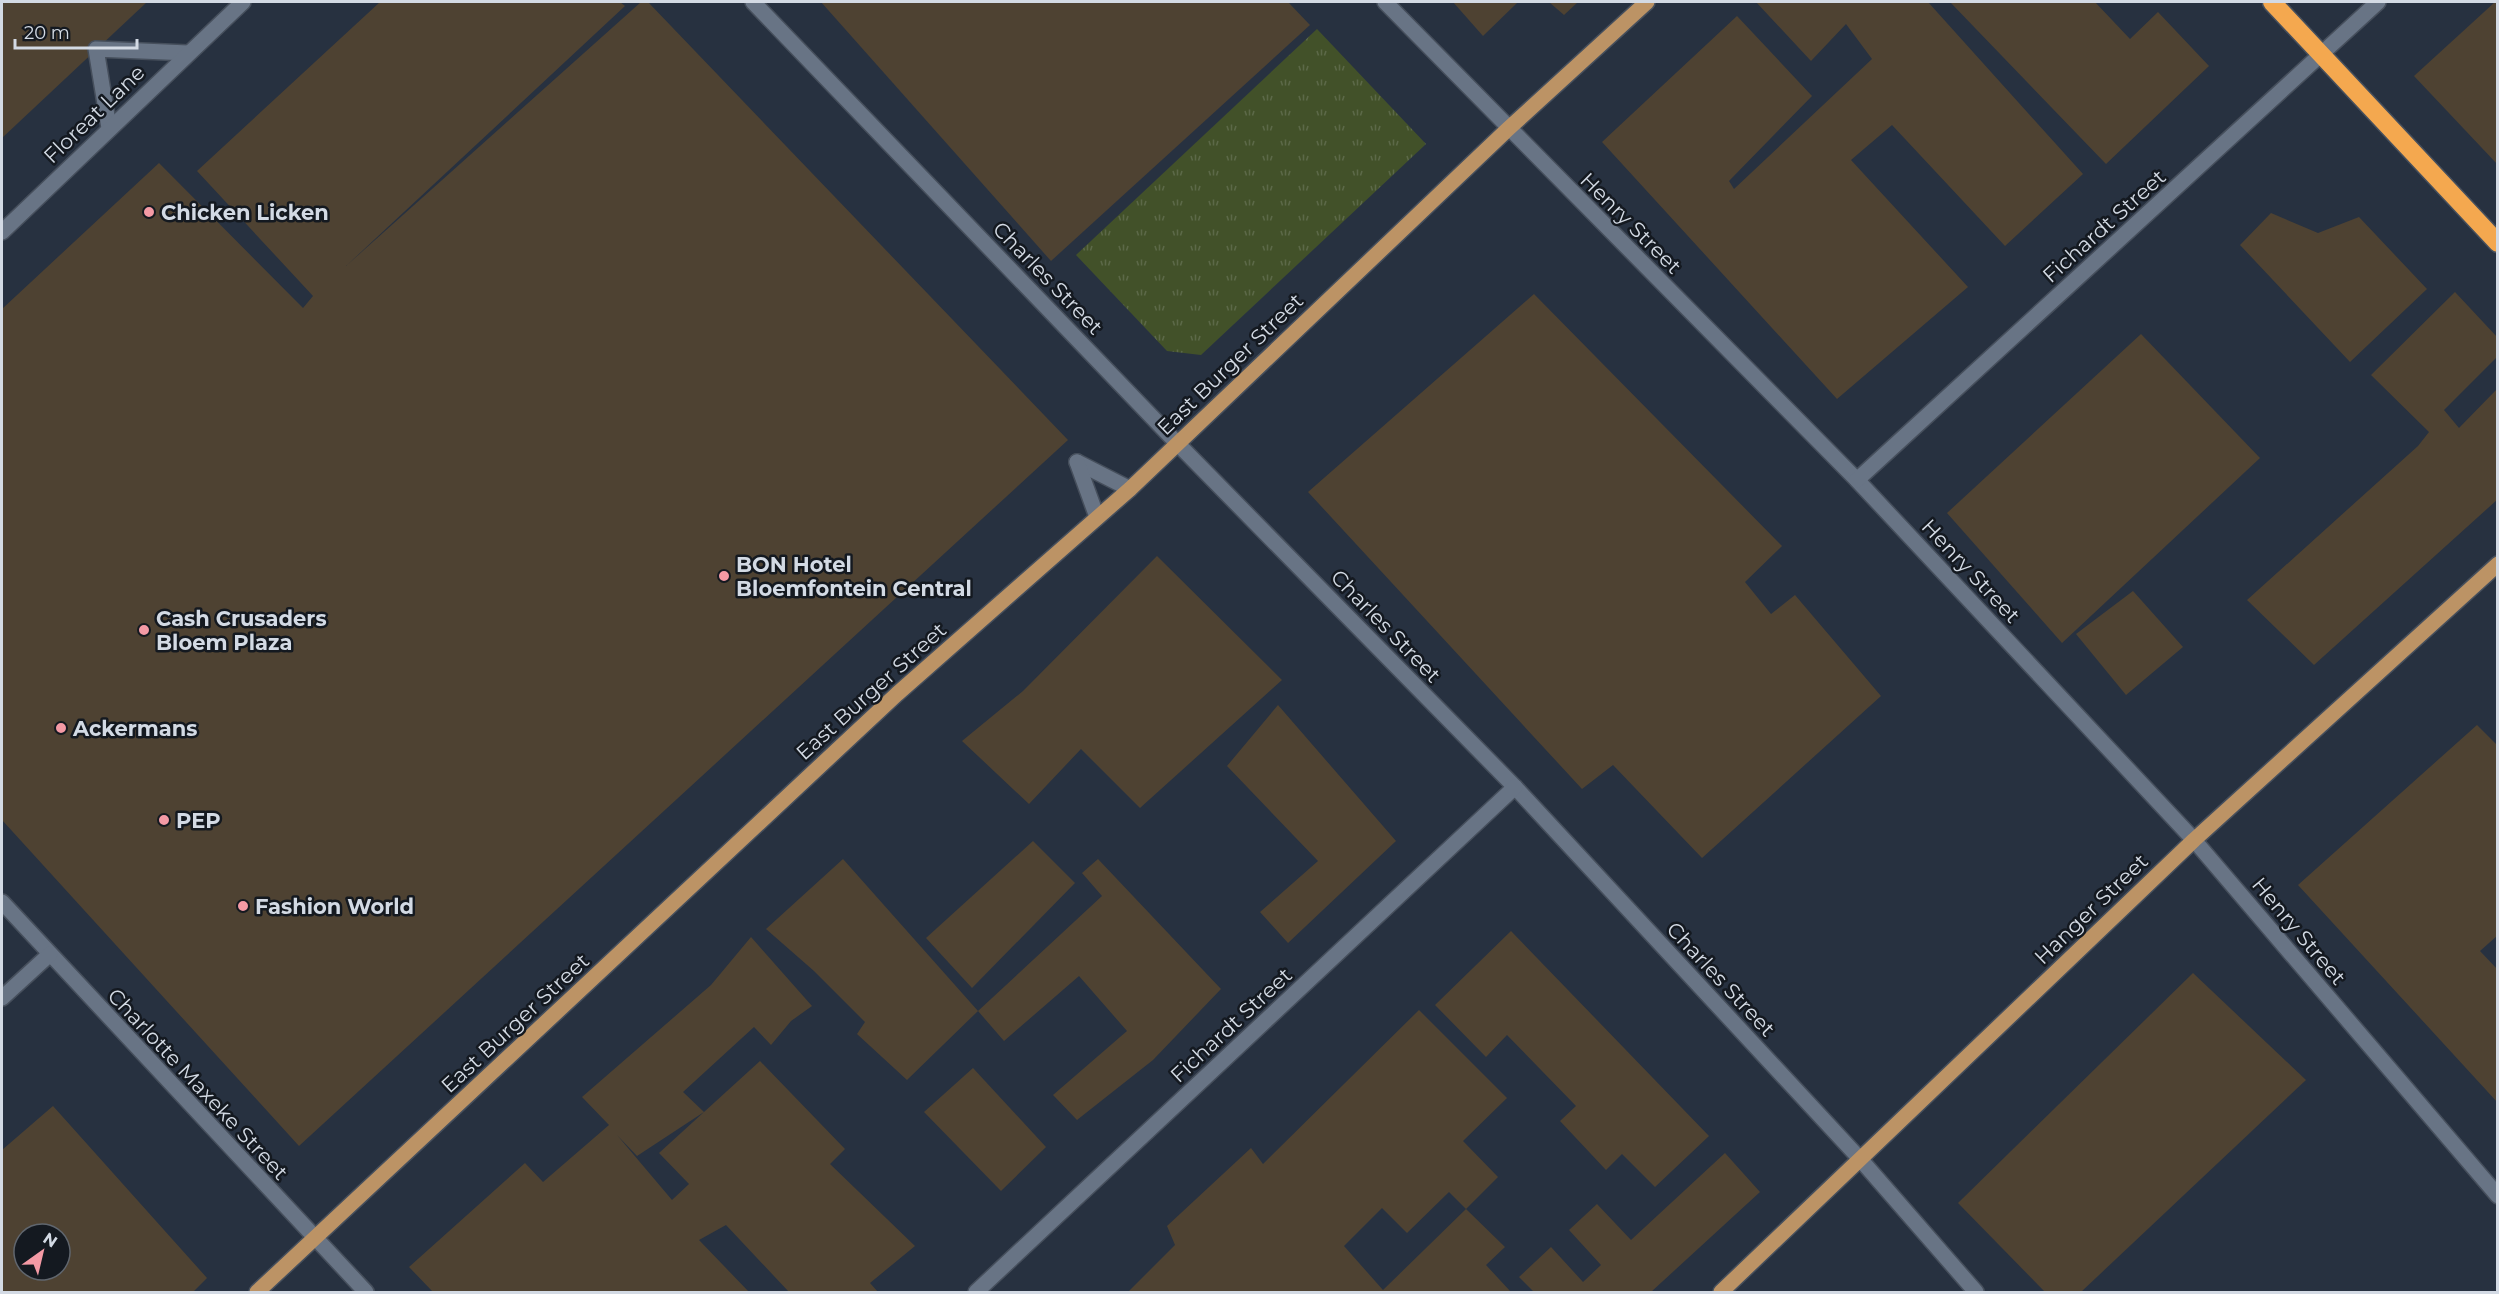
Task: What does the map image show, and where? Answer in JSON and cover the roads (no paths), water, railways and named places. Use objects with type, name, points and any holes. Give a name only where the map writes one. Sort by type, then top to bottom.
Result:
[{"type":"highway","points":[[2272,2],[2498,243]]},
{"type":"main road","name":"East Burger Street","points":[[257,1293],[897,694],[1130,489],[1508,129],[1647,2]]},
{"type":"main road","name":"Hanger Street","points":[[1721,1293],[2194,840],[2498,564]]},
{"type":"street","name":"Floreat Lane","points":[[2,232],[243,2]]},
{"type":"street","name":"Charles Street","points":[[753,2],[1177,443],[1515,788],[1861,1160],[1976,1293]]},
{"type":"street","name":"Henry Street","points":[[1385,2],[1857,480],[2194,840],[2498,1197]]},
{"type":"street","name":"Fichardt Street","points":[[1857,480],[2378,2]]},
{"type":"street","points":[[109,128],[96,49],[188,53]]},
{"type":"street","points":[[1097,517],[1077,462],[1130,489]]},
{"type":"street","name":"Fichardt Street","points":[[976,1293],[1515,788]]},
{"type":"street","name":"Charlotte Maxeke Street","points":[[2,902],[366,1293]]},
{"type":"street","points":[[2,998],[50,954]]},
{"type":"place","name":"Chicken Licken","points":[[149,212]]},
{"type":"place","name":"BON Hotel Bloemfontein Central","points":[[724,576]]},
{"type":"place","name":"Cash Crusaders Bloem Plaza","points":[[144,630]]},
{"type":"place","name":"Ackermans","points":[[61,728]]},
{"type":"place","name":"PEP","points":[[164,820]]},
{"type":"place","name":"Fashion World","points":[[243,906]]}]
